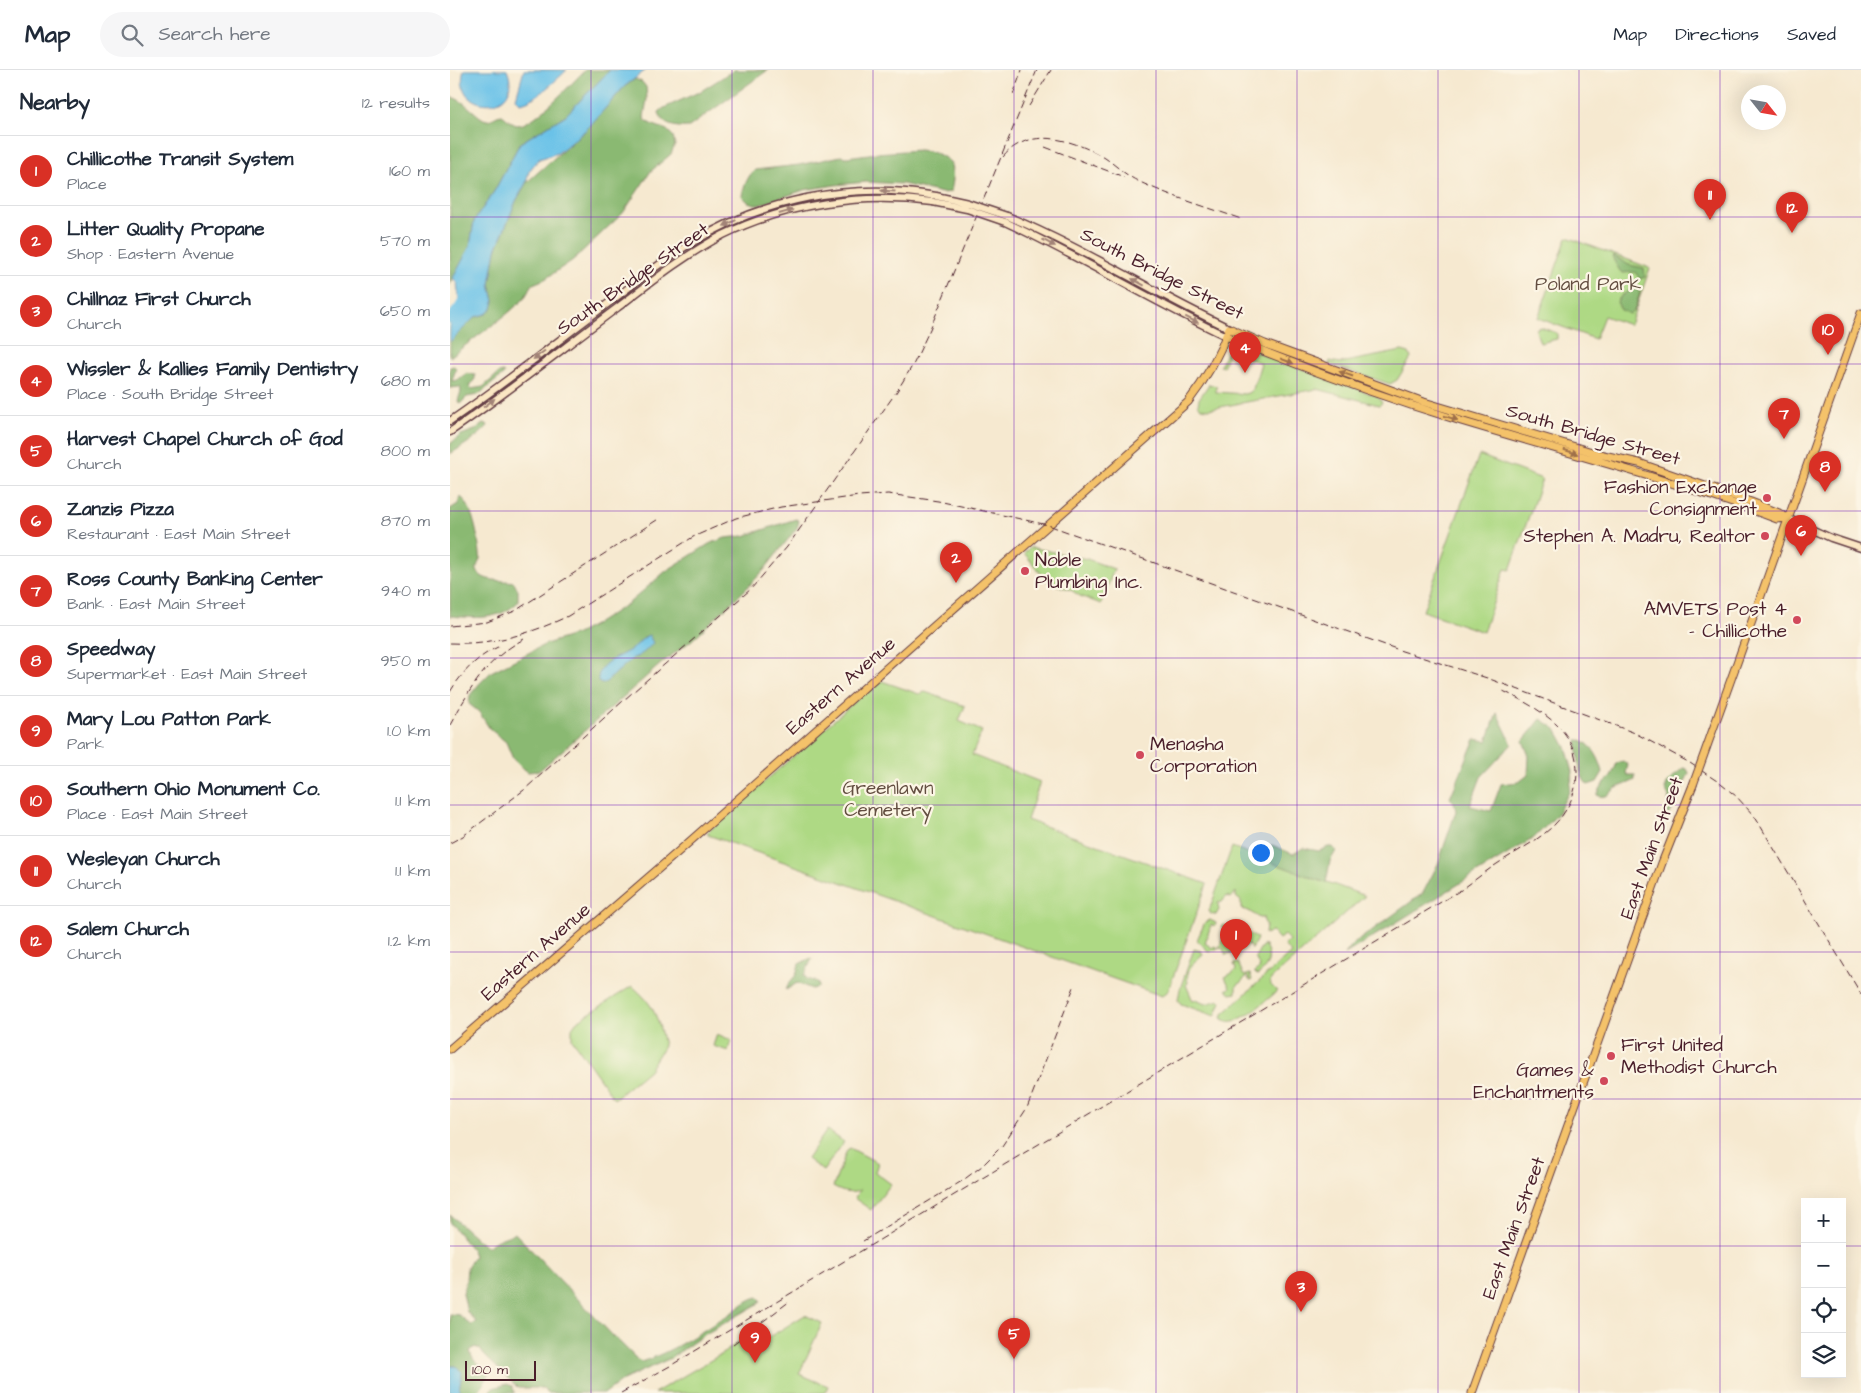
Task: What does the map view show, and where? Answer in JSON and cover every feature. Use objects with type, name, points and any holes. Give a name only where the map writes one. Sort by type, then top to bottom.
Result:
[{"type":"main road","name":"South Bridge Street","points":[[450,422],[668,258],[710,232],[758,211],[778,205],[833,193],[882,190],[935,199],[1006,219],[1060,240],[1152,290],[1265,344],[1424,402],[1599,454],[1639,463],[1752,502],[1787,518]]},
{"type":"main road","name":"South Bridge Street","points":[[450,432],[673,266],[723,236],[776,214],[836,201],[880,198],[935,199]]},
{"type":"main road","name":"South Bridge Street","points":[[1006,219],[1165,306],[1226,336],[1287,362],[1461,421],[1635,471],[1776,519],[1787,518]]},
{"type":"main road","name":"East Main Street","points":[[1472,1393],[1662,863],[1693,785],[1757,608],[1787,518],[1861,313]]},
{"type":"main road","name":"Eastern Avenue","points":[[450,1049],[697,835],[1180,409],[1210,372],[1229,328]]},
{"type":"main road","points":[[1787,518],[1832,538],[1861,548]]},
{"type":"green space","points":[[585,70],[610,70],[566,115],[520,143],[495,190],[474,221],[470,246],[450,285],[450,97],[461,101],[484,119],[489,120],[502,115],[518,125],[534,118],[543,111]]},
{"type":"green space","points":[[734,70],[768,70],[689,127],[670,125],[660,117],[659,112],[664,108],[701,91]]},
{"type":"green space","points":[[635,79],[642,82],[646,87],[647,99],[644,117],[646,121],[667,130],[673,136],[675,145],[671,154],[651,171],[623,213],[573,260],[545,279],[533,284],[523,300],[450,357],[450,342],[475,317],[486,314],[494,301],[490,284],[496,250],[516,201],[526,183],[587,129],[624,87]]},
{"type":"green space","points":[[919,150],[944,157],[951,163],[953,180],[951,192],[942,193],[903,184],[866,182],[804,190],[759,205],[748,202],[742,196],[746,182],[755,170],[799,165],[841,156]]},
{"type":"green space","name":"Poland Park","points":[[1567,237],[1650,268],[1630,325],[1604,316],[1595,339],[1538,318]]},
{"type":"green space","points":[[1614,256],[1629,265],[1644,268],[1645,277],[1640,279],[1635,272],[1622,273],[1612,257]]},
{"type":"green space","points":[[1634,288],[1638,288],[1640,293],[1634,311],[1629,314],[1621,310],[1617,302],[1621,296]]},
{"type":"green space","points":[[1540,327],[1557,333],[1557,339],[1540,343],[1536,331]]},
{"type":"green space","points":[[1234,344],[1377,396],[1382,403],[1379,405],[1317,389],[1209,409],[1201,408],[1198,405],[1199,399],[1209,384],[1216,386],[1216,392],[1244,394],[1253,389],[1261,363],[1229,351],[1223,367],[1220,366],[1227,351]]},
{"type":"green space","points":[[1402,351],[1409,353],[1411,358],[1397,380],[1390,384],[1329,364],[1330,361],[1340,363]]},
{"type":"green space","points":[[454,366],[456,368],[452,381],[467,373],[475,375],[475,379],[469,386],[471,389],[483,387],[499,373],[503,372],[504,374],[478,395],[467,397],[460,404],[458,401],[461,391],[460,387],[450,388],[450,367]]},
{"type":"green space","points":[[483,424],[488,426],[475,438],[450,454],[450,444],[461,435],[475,430]]},
{"type":"green space","points":[[1479,455],[1542,479],[1510,570],[1505,569],[1483,632],[1423,611]]},
{"type":"green space","points":[[460,497],[468,506],[476,532],[480,557],[477,567],[478,572],[487,579],[514,582],[518,590],[518,602],[511,608],[495,615],[486,617],[450,616],[450,509],[458,504]]},
{"type":"green space","points":[[796,519],[799,521],[797,528],[764,570],[746,589],[692,640],[663,662],[539,771],[528,772],[519,765],[513,759],[506,742],[490,729],[479,712],[469,704],[470,695],[491,672],[546,644],[577,634],[596,624],[629,603],[666,571],[709,544],[725,538],[744,536]],"holes":[[[645,636],[638,657],[613,659],[633,649]]]},
{"type":"green space","points":[[1030,547],[1087,559],[1114,569],[1101,604],[1048,582],[1024,553]]},
{"type":"green space","name":"Greenlawn Cemetery","points":[[879,680],[919,694],[925,692],[965,706],[959,721],[982,731],[972,755],[1040,782],[1027,820],[1207,884],[1168,991],[1162,996],[708,835],[708,832]]},
{"type":"green space","points":[[1497,713],[1512,744],[1481,777],[1470,806],[1491,811],[1501,784],[1519,782],[1528,775],[1529,756],[1523,741],[1541,719],[1556,729],[1566,747],[1573,772],[1569,792],[1556,816],[1534,838],[1345,954],[1352,945],[1423,893],[1438,864],[1456,811],[1454,802],[1450,798],[1475,739],[1487,741]]},
{"type":"green space","points":[[1581,740],[1589,745],[1595,753],[1603,772],[1597,782],[1588,785],[1584,781],[1579,765],[1577,741]]},
{"type":"green space","points":[[1623,761],[1628,765],[1626,773],[1628,775],[1635,775],[1635,780],[1607,795],[1597,795],[1603,784],[1611,777],[1617,763]]},
{"type":"green space","points":[[1683,768],[1687,769],[1689,773],[1671,812],[1666,817],[1669,797],[1665,789],[1668,782]]},
{"type":"green space","points":[[1272,845],[1293,854],[1303,848],[1319,851],[1333,847],[1336,851],[1330,861],[1326,883],[1270,862],[1267,852],[1269,846]]},
{"type":"green space","points":[[1232,847],[1365,896],[1271,979],[1270,984],[1277,991],[1263,1004],[1239,1019],[1226,1021],[1222,1019],[1223,1014],[1291,953],[1284,945],[1289,940],[1284,935],[1279,939],[1272,931],[1265,934],[1266,925],[1264,918],[1259,918],[1249,911],[1241,909],[1241,901],[1236,897],[1236,892],[1231,898],[1227,896],[1222,902],[1218,903],[1219,910],[1216,915],[1211,914],[1209,911]]},
{"type":"green space","points":[[1210,920],[1216,923],[1215,926],[1211,925],[1205,943],[1212,948],[1214,946],[1218,948],[1209,952],[1197,940],[1205,922]]},
{"type":"green space","points":[[1222,925],[1228,927],[1238,949],[1232,949],[1232,952],[1226,955],[1222,947],[1219,948],[1226,930],[1221,927]]},
{"type":"green space","points":[[1242,931],[1257,938],[1251,949],[1249,944],[1243,947],[1236,933],[1239,936]]},
{"type":"green space","points":[[1263,945],[1267,950],[1268,962],[1257,975],[1254,972],[1260,968],[1255,957]]},
{"type":"green space","points":[[1194,949],[1201,951],[1203,954],[1189,970],[1188,983],[1186,985],[1193,1001],[1196,1000],[1205,1004],[1220,1000],[1221,1002],[1215,1016],[1181,1004],[1178,1000]]},
{"type":"green space","points":[[811,958],[804,975],[807,979],[818,982],[819,987],[812,989],[797,983],[786,990],[796,975],[799,964]]},
{"type":"green space","points":[[1238,963],[1244,976],[1250,974],[1252,980],[1250,981],[1247,976],[1236,987],[1236,993],[1231,994],[1226,990],[1230,988],[1225,977],[1234,972],[1236,969],[1234,964]]},
{"type":"green space","points":[[632,986],[651,1006],[660,1027],[664,1046],[649,1070],[614,1099],[572,1039],[572,1028],[576,1022]]},
{"type":"green space","points":[[717,1034],[731,1040],[728,1051],[713,1046]]},
{"type":"green space","points":[[827,1130],[844,1142],[823,1171],[807,1159]]},
{"type":"green space","points":[[850,1148],[878,1163],[875,1172],[891,1184],[871,1210],[854,1198],[860,1190],[846,1192],[833,1187],[847,1150]]},
{"type":"green space","points":[[450,1215],[485,1246],[489,1246],[514,1233],[516,1234],[614,1337],[641,1362],[664,1353],[686,1341],[750,1300],[758,1297],[761,1300],[758,1304],[702,1336],[671,1358],[623,1380],[605,1393],[548,1393],[543,1388],[518,1388],[480,1349],[475,1347],[470,1351],[471,1355],[489,1373],[477,1393],[459,1393],[459,1382],[462,1376],[456,1366],[450,1366],[450,1314],[459,1315],[471,1325],[477,1323],[467,1312],[463,1293],[467,1267],[474,1256],[472,1250],[450,1223]]},
{"type":"green space","points":[[805,1315],[822,1323],[799,1374],[828,1386],[825,1393],[654,1393],[725,1352],[749,1334],[758,1344]]},
{"type":"green space","points":[[507,1384],[512,1386],[515,1393],[488,1393],[493,1388]]},
{"type":"water","points":[[464,70],[507,70],[510,85],[506,95],[498,102],[487,104],[476,102],[467,95],[463,85]]},
{"type":"water","points":[[524,70],[567,70],[538,95],[520,103],[516,98]]},
{"type":"water","points":[[610,70],[646,70],[624,87],[587,129],[558,153],[539,159],[529,171],[526,183],[516,201],[496,250],[490,284],[494,301],[492,309],[486,314],[475,317],[450,342],[450,322],[460,309],[457,283],[453,278],[470,246],[474,221],[495,190],[520,143],[566,115]]},
{"type":"water","points":[[649,635],[653,643],[647,650],[633,658],[606,682],[602,684],[598,682],[601,669],[605,664],[633,648],[644,637]]},
{"type":"water","points":[[450,1366],[456,1366],[462,1372],[459,1393],[450,1393]]},
{"type":"waterway","points":[[450,319],[464,297]]},
{"type":"railway","points":[[1013,95],[1022,70]]},
{"type":"railway","points":[[450,843],[463,836],[524,790],[751,589],[787,547],[897,391],[914,363],[930,329],[1037,70]]},
{"type":"railway","points":[[1029,106],[1051,70]]},
{"type":"railway","points":[[1003,157],[1014,147],[1026,141],[1039,139],[1066,141],[1093,151],[1135,180],[1241,219]]},
{"type":"railway","points":[[1045,147],[1124,177]]},
{"type":"railway","points":[[450,643],[496,640],[540,628],[568,616],[693,537],[736,518],[781,507],[859,496],[888,494],[938,501],[1048,525],[1402,651],[1487,678],[1635,733],[1690,763],[1736,796],[1755,817],[1861,994]]},
{"type":"railway","points":[[450,626],[487,622],[515,611],[660,518]]},
{"type":"railway","points":[[450,725],[480,676],[499,656],[524,639]]},
{"type":"railway","points":[[450,692],[472,665],[485,654],[500,646]]},
{"type":"railway","points":[[621,1393],[670,1366],[1461,890],[1544,834],[1561,817],[1574,791],[1577,777],[1573,749],[1566,736],[1544,714],[1501,690]]},
{"type":"railway","points":[[863,1241],[962,1181],[982,1166],[1002,1146],[1027,1108],[1074,987]]},
{"type":"railway","points":[[733,1344],[790,1301]]},
{"type":"place","name":"Wesleyan Church","points":[[1710,220]]},
{"type":"place","name":"Salem Church","points":[[1792,233]]},
{"type":"place","name":"Southern Ohio Monument Co.","points":[[1828,355]]},
{"type":"place","name":"Wissler & Kallies Family Dentistry","points":[[1245,373]]},
{"type":"place","name":"Ross County Banking Center","points":[[1784,439]]},
{"type":"place","name":"Speedway","points":[[1825,492]]},
{"type":"place","name":"Fashion Exchange Consignment","points":[[1767,498]]},
{"type":"place","name":"Stephen A. Madru, Realtor","points":[[1765,536]]},
{"type":"place","name":"Zanzis Pizza","points":[[1801,556]]},
{"type":"place","name":"Noble Plumbing Inc.","points":[[1025,571]]},
{"type":"place","name":"Litter Quality Propane","points":[[956,583]]},
{"type":"place","name":"AMVETS Post 4 - Chillicothe","points":[[1797,620]]},
{"type":"place","name":"Menasha Corporation","points":[[1140,755]]},
{"type":"place","name":"Chillicothe Transit System","points":[[1236,960]]},
{"type":"place","name":"First United Methodist Church","points":[[1611,1056]]},
{"type":"place","name":"Games & Enchantments","points":[[1604,1081]]},
{"type":"place","name":"Chillnaz First Church","points":[[1301,1312]]},
{"type":"place","name":"Harvest Chapel Church of God","points":[[1014,1359]]},
{"type":"place","name":"Mary Lou Patton Park","points":[[755,1363]]}]
